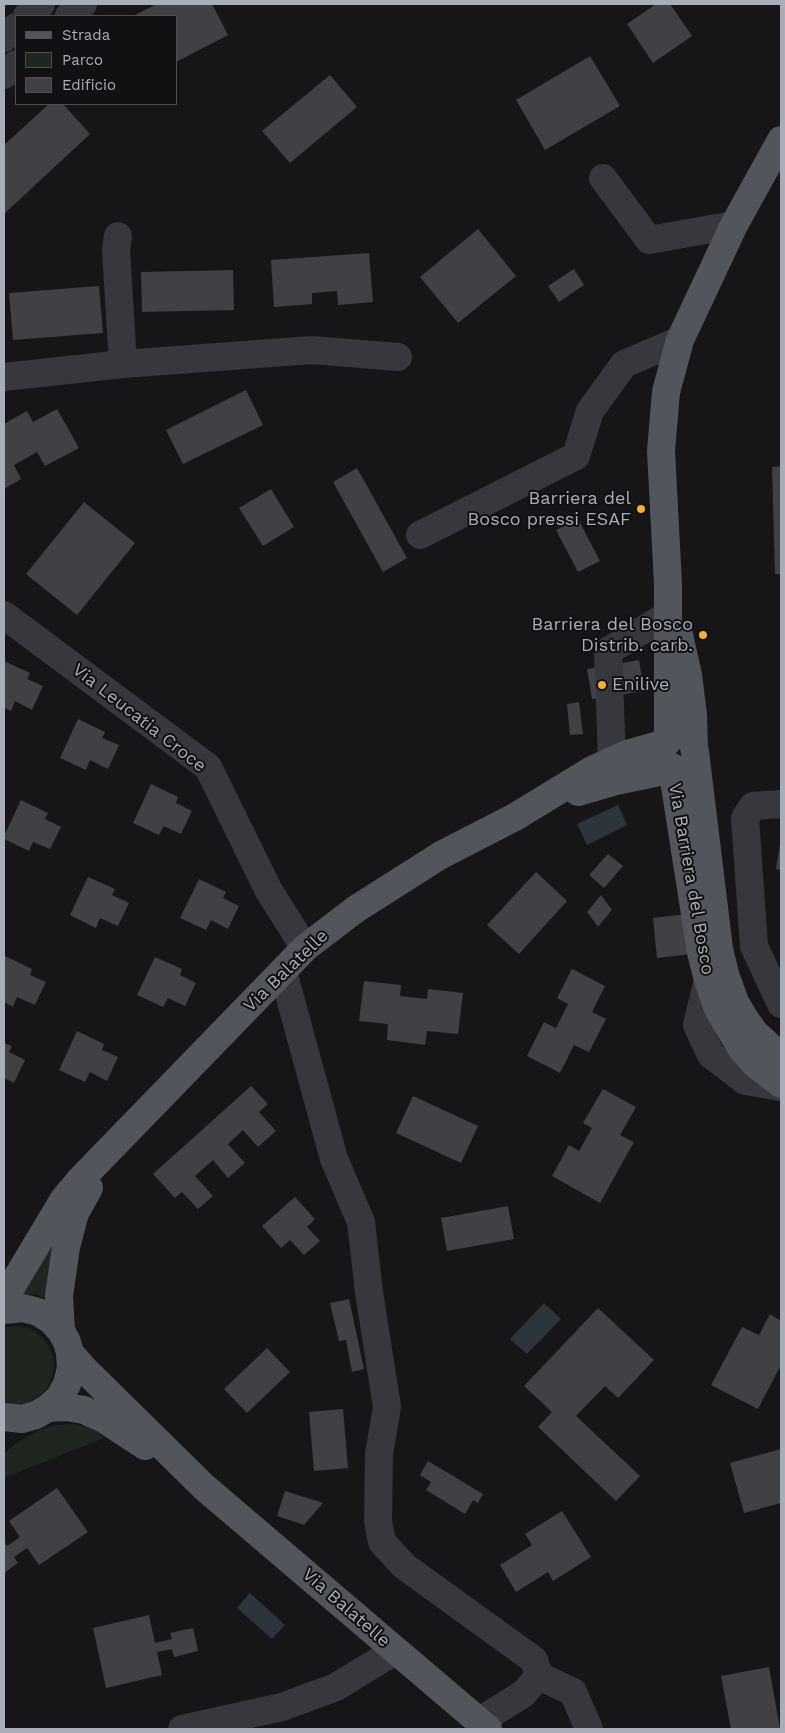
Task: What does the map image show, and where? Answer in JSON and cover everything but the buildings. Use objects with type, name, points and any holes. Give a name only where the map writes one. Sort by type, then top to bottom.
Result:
[{"type":"main road","points":[[668,584],[661,451],[666,392],[680,340],[734,225],[781,140]]},
{"type":"main road","name":"Via Barriera del Bosco","points":[[668,584],[669,742],[701,952],[718,1009],[741,1048],[755,1064],[781,1085]]},
{"type":"main road","name":"Via Barriera del Bosco","points":[[668,584],[688,675],[719,949],[725,974],[735,1002],[744,1019],[754,1032],[781,1056]]},
{"type":"main road","name":"Via Balatelle","points":[[112,1148],[305,948],[356,909],[441,855],[515,817],[592,770],[618,765],[669,742],[680,769],[689,765],[695,757],[695,750]]},
{"type":"main road","points":[[618,765],[644,783],[656,786],[668,793],[679,804]]},
{"type":"main road","points":[[4,1299],[64,1199],[112,1148]]},
{"type":"main road","points":[[10,1422],[36,1415],[48,1408],[60,1397],[67,1384],[71,1368],[60,1296],[66,1247],[75,1213],[112,1148]]},
{"type":"main road","points":[[4,1310],[23,1308],[38,1312],[51,1320],[85,1370],[204,1487]]},
{"type":"main road","points":[[48,1408],[66,1407],[84,1410],[104,1419],[204,1487]]},
{"type":"main road","name":"Via Balatelle","points":[[204,1487],[483,1725]]},
{"type":"street","points":[[28,15],[41,4]]},
{"type":"street","points":[[70,15],[82,4]]},
{"type":"street","points":[[4,38],[15,28]]},
{"type":"street","points":[[4,75],[15,65]]},
{"type":"street","points":[[603,178],[649,240],[734,225]]},
{"type":"street","points":[[118,236],[116,250],[123,364]]},
{"type":"street","points":[[420,536],[576,456],[590,411],[624,364],[680,340]]},
{"type":"street","points":[[4,377],[123,364],[312,350],[398,357]]},
{"type":"street","name":"Via Leucatia Croce","points":[[4,615],[208,767],[270,892],[305,948]]},
{"type":"street","points":[[618,765],[608,651],[668,615]]},
{"type":"street","points":[[781,804],[753,806],[746,818],[754,946],[781,1004]]},
{"type":"street","points":[[283,972],[334,1159],[361,1222],[386,1407],[379,1454],[378,1521],[382,1542],[404,1566],[534,1660],[539,1676],[572,1692],[589,1729]]},
{"type":"street","points":[[182,1729],[282,1707],[336,1687],[395,1651]]},
{"type":"street","points":[[483,1725],[523,1694],[539,1676]]},
{"type":"green space","points":[[56,1233],[49,1301],[37,1295],[22,1294]]},
{"type":"green space","points":[[17,1326],[31,1329],[42,1337],[50,1348],[54,1361],[53,1375],[47,1388],[38,1397],[25,1404],[11,1405],[4,1403],[4,1327]]},
{"type":"green space","points":[[74,1424],[92,1428],[104,1438],[4,1478],[4,1454],[16,1443],[38,1431],[55,1425]]},
{"type":"shaded area","points":[[618,805],[627,825],[587,845],[577,824]]},
{"type":"shaded area","points":[[544,1303],[561,1319],[527,1354],[510,1339]]},
{"type":"shaded area","points":[[250,1593],[285,1625],[272,1639],[237,1608]]},
{"type":"place","name":"Barriera del Bosco pressi ESAF","points":[[641,509]]},
{"type":"place","name":"Barriera del Bosco Distrib. carb.","points":[[703,635]]},
{"type":"place","name":"Enilive","points":[[602,685]]}]
